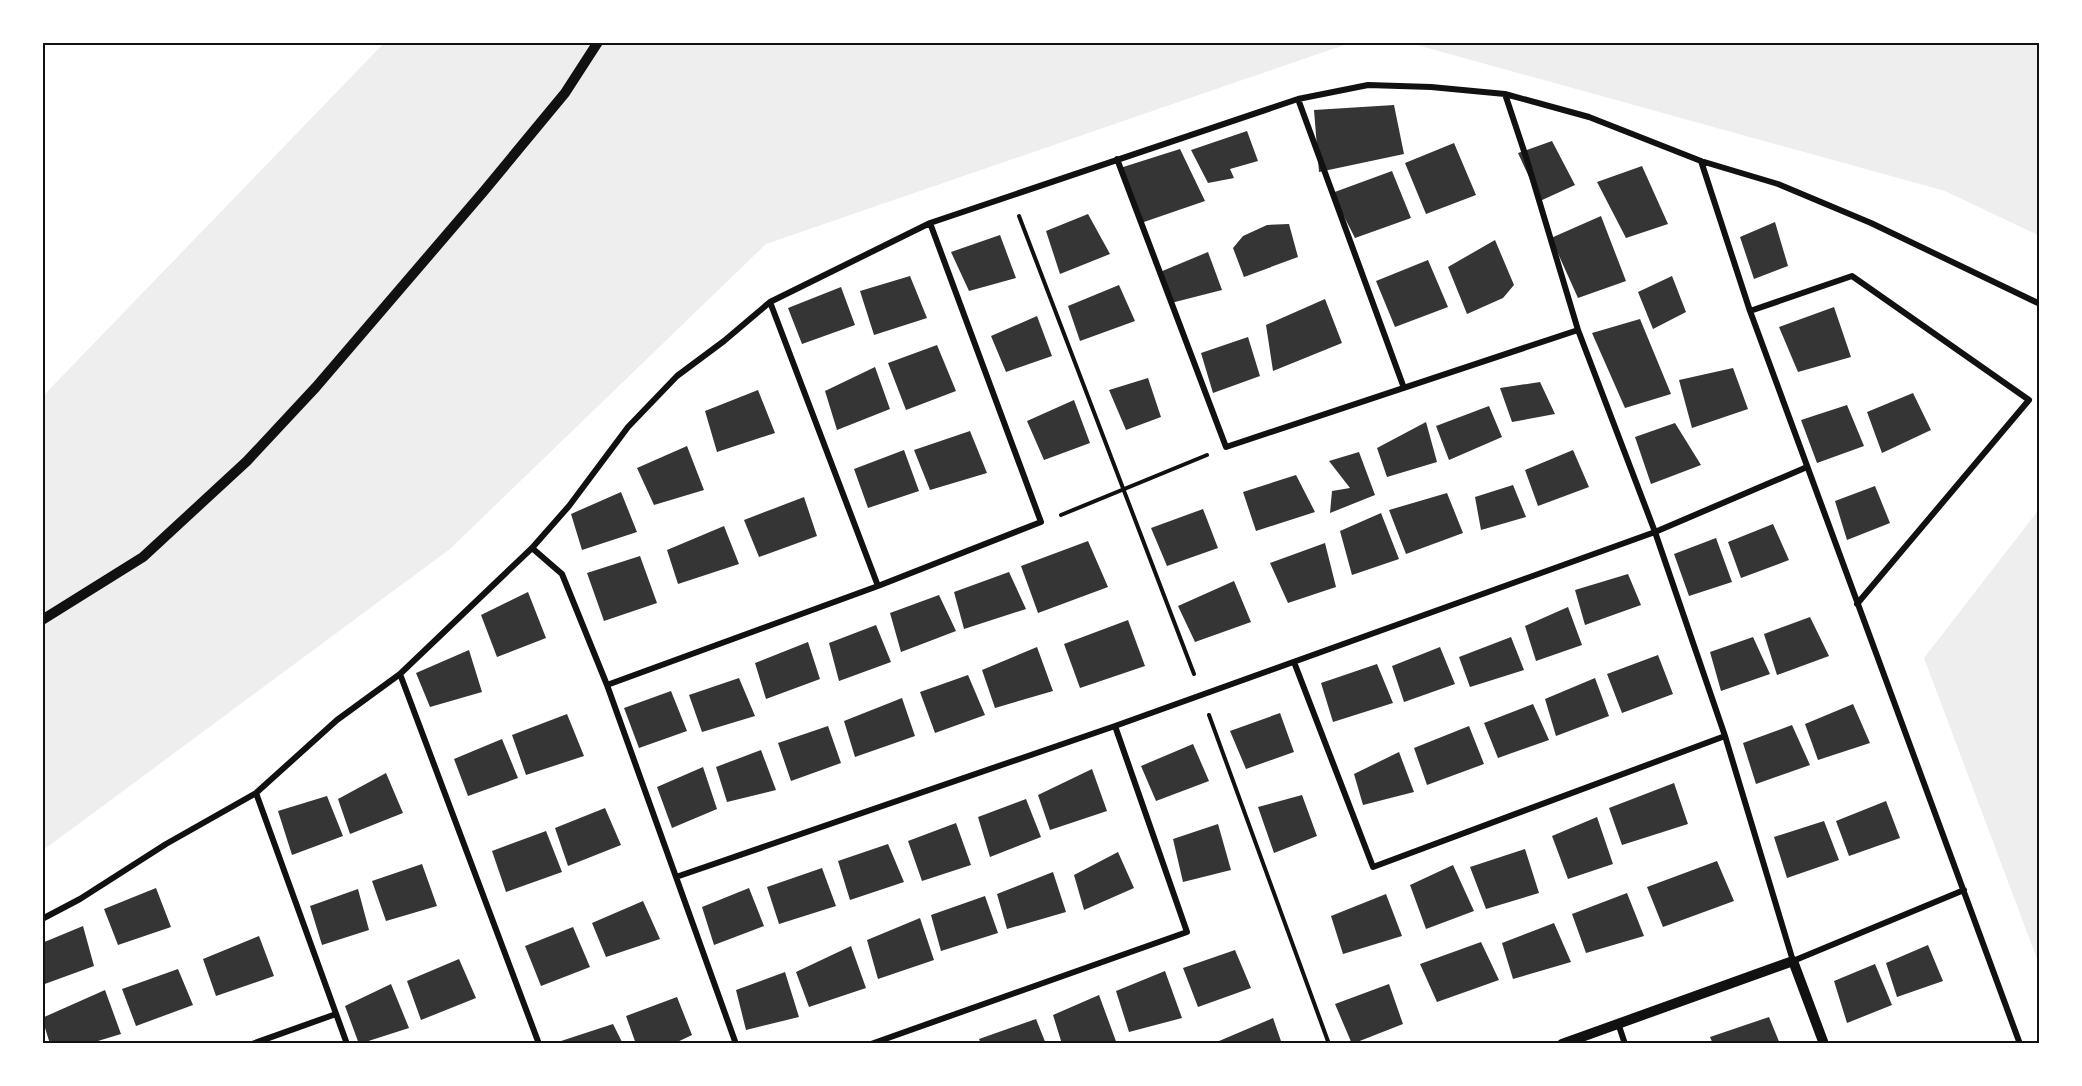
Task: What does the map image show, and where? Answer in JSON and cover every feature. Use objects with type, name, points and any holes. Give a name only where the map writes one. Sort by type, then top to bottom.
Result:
[{"type":"street","points":[[42,620],[143,557],[247,460],[316,387],[484,191],[565,93],[598,42]]},
{"type":"street","points":[[42,919],[80,899],[166,844],[256,793],[337,720],[400,674],[532,548],[569,506],[628,427],[677,376],[724,341],[770,302],[930,223],[1298,99],[1368,85],[1431,87],[1505,94],[1589,117],[1701,161],[1778,184],[1871,223],[2040,304]]},
{"type":"street","points":[[1505,94],[1578,330],[1655,532],[1725,736],[1793,961],[1824,1044]]},
{"type":"street","points":[[1298,99],[1404,388]]},
{"type":"street","points":[[1117,159],[1226,447],[1578,330]]},
{"type":"street","points":[[1701,161],[1750,311],[2020,1044]]},
{"type":"street","points":[[607,685],[878,586],[1041,522],[930,223]]},
{"type":"street","points":[[1750,311],[1852,276],[2029,399],[1857,604]]},
{"type":"street","points":[[770,302],[878,586]]},
{"type":"street","points":[[675,877],[1202,696],[1655,532],[1807,467]]},
{"type":"street","points":[[532,548],[562,574],[607,685],[736,1044]]},
{"type":"street","points":[[1294,662],[1373,867],[1725,736]]},
{"type":"street","points":[[400,674],[539,1044]]},
{"type":"street","points":[[871,1044],[1187,932],[1115,726]]},
{"type":"street","points":[[256,793],[347,1044]]},
{"type":"street","points":[[1562,1044],[1793,961],[1964,890]]},
{"type":"street","points":[[252,1044],[336,1014]]},
{"type":"street","points":[[1618,1023],[1625,1044]]},
{"type":"path","points":[[1011,196],[1202,696],[1329,1044]]},
{"type":"path","points":[[1041,522],[1226,447]]},
{"type":"shaded area","points":[[385,42],[1353,42],[766,244],[450,549],[42,851],[42,397]]},
{"type":"shaded area","points":[[1406,42],[2040,42],[2040,236],[1945,191]]},
{"type":"shaded area","points":[[2040,508],[2040,967],[1924,658]]},
{"type":"building","points":[[1394,105],[1404,154],[1319,172],[1314,110]]},
{"type":"building","points":[[1247,131],[1258,161],[1230,169],[1234,178],[1208,183],[1191,150]]},
{"type":"building","points":[[1552,141],[1575,185],[1540,201],[1518,153]]},
{"type":"building","points":[[1454,143],[1476,195],[1426,214],[1405,163]]},
{"type":"building","points":[[1180,149],[1205,201],[1141,223],[1120,168]]},
{"type":"building","points":[[1642,166],[1668,224],[1626,238],[1597,182]]},
{"type":"building","points":[[1392,171],[1411,218],[1355,238],[1332,193]]},
{"type":"building","points":[[1088,214],[1110,254],[1060,274],[1046,231]]},
{"type":"building","points":[[1601,216],[1626,281],[1578,298],[1551,238]]},
{"type":"building","points":[[1775,222],[1788,266],[1754,279],[1740,237]]},
{"type":"building","points":[[1289,224],[1298,257],[1244,277],[1233,248],[1243,236],[1267,225]]},
{"type":"building","points":[[1000,235],[1016,278],[969,291],[951,252]]},
{"type":"building","points":[[1495,240],[1514,285],[1503,298],[1467,314],[1448,267]]},
{"type":"building","points":[[1208,252],[1222,290],[1171,303],[1160,272]]},
{"type":"building","points":[[1428,260],[1448,307],[1395,327],[1376,281]]},
{"type":"building","points":[[910,276],[927,318],[874,335],[860,291]]},
{"type":"building","points":[[1672,276],[1686,312],[1653,329],[1638,292]]},
{"type":"building","points":[[1119,285],[1135,321],[1080,341],[1068,306]]},
{"type":"building","points":[[841,287],[855,325],[802,344],[788,308]]},
{"type":"building","points":[[1325,299],[1342,343],[1273,371],[1266,325]]},
{"type":"building","points":[[1834,307],[1851,357],[1798,372],[1779,327]]},
{"type":"building","points":[[1037,316],[1052,356],[1006,372],[991,336]]},
{"type":"building","points":[[1640,319],[1671,394],[1625,408],[1592,333]]},
{"type":"building","points":[[1248,337],[1260,376],[1213,393],[1201,353]]},
{"type":"building","points":[[937,345],[956,391],[906,410],[888,363]]},
{"type":"building","points":[[875,367],[890,409],[837,430],[825,391]]},
{"type":"building","points":[[1733,368],[1748,409],[1692,428],[1679,380]]},
{"type":"building","points":[[1148,378],[1161,417],[1126,430],[1109,390]]},
{"type":"building","points":[[1540,382],[1555,414],[1512,422],[1500,388]]},
{"type":"building","points":[[758,390],[775,433],[717,452],[705,411]]},
{"type":"building","points":[[1913,393],[1931,430],[1882,453],[1867,412]]},
{"type":"building","points":[[1074,400],[1090,443],[1044,460],[1027,421]]},
{"type":"building","points":[[1847,405],[1864,446],[1817,463],[1801,420]]},
{"type":"building","points":[[1489,406],[1502,437],[1449,460],[1436,426]]},
{"type":"building","points":[[1426,422],[1437,462],[1387,477],[1377,448]]},
{"type":"building","points":[[1675,423],[1701,465],[1651,484],[1635,437]]},
{"type":"building","points":[[970,431],[987,473],[930,490],[914,450]]},
{"type":"building","points":[[687,446],[704,490],[654,505],[637,468]]},
{"type":"building","points":[[904,450],[919,491],[868,508],[854,469]]},
{"type":"building","points":[[1573,450],[1589,487],[1538,506],[1525,470]]},
{"type":"building","points":[[1359,452],[1375,495],[1330,513],[1332,491],[1350,488],[1329,461]]},
{"type":"building","points":[[1296,475],[1315,512],[1256,531],[1243,492]]},
{"type":"building","points":[[1513,485],[1526,517],[1481,530],[1475,497]]},
{"type":"building","points":[[1875,486],[1890,523],[1847,540],[1835,501]]},
{"type":"building","points":[[621,492],[637,532],[582,550],[571,514]]},
{"type":"building","points":[[1447,493],[1463,533],[1406,554],[1389,510]]},
{"type":"building","points":[[804,497],[817,536],[759,557],[744,520]]},
{"type":"building","points":[[1203,509],[1218,548],[1167,566],[1151,528]]},
{"type":"building","points":[[1381,513],[1399,559],[1352,575],[1340,531]]},
{"type":"building","points":[[1773,524],[1789,560],[1741,578],[1728,542]]},
{"type":"building","points":[[724,526],[739,564],[678,584],[667,550]]},
{"type":"building","points":[[1716,538],[1732,582],[1689,596],[1674,554]]},
{"type":"building","points":[[1088,541],[1108,587],[1038,613],[1021,566]]},
{"type":"building","points":[[1325,543],[1336,587],[1288,603],[1270,563]]},
{"type":"building","points":[[640,556],[657,603],[604,621],[587,573]]},
{"type":"building","points":[[1009,572],[1026,609],[964,629],[954,592]]},
{"type":"building","points":[[1628,574],[1641,605],[1585,625],[1575,590]]},
{"type":"building","points":[[1234,581],[1251,622],[1195,642],[1178,606]]},
{"type":"building","points":[[528,592],[546,638],[497,657],[481,615]]},
{"type":"building","points":[[939,595],[956,631],[901,652],[890,613]]},
{"type":"building","points":[[1568,607],[1582,645],[1536,661],[1525,626]]},
{"type":"building","points":[[1810,617],[1829,656],[1777,675],[1764,634]]},
{"type":"building","points":[[1128,620],[1145,666],[1080,688],[1064,644]]},
{"type":"building","points":[[876,625],[891,662],[839,681],[829,643]]},
{"type":"building","points":[[1511,637],[1524,670],[1470,687],[1459,657]]},
{"type":"building","points":[[1753,637],[1770,674],[1721,691],[1710,652]]},
{"type":"building","points":[[808,642],[820,679],[766,699],[755,663]]},
{"type":"building","points":[[1037,647],[1053,691],[995,708],[982,670]]},
{"type":"building","points":[[1440,647],[1455,684],[1404,702],[1392,666]]},
{"type":"building","points":[[469,650],[482,692],[430,707],[416,673]]},
{"type":"building","points":[[1658,655],[1673,694],[1622,713],[1607,674]]},
{"type":"building","points":[[1377,664],[1393,703],[1333,722],[1321,683]]},
{"type":"building","points":[[968,675],[985,715],[935,733],[920,692]]},
{"type":"building","points":[[739,678],[755,716],[702,732],[689,695]]},
{"type":"building","points":[[1595,678],[1609,716],[1556,736],[1545,699]]},
{"type":"building","points":[[671,691],[687,731],[639,748],[624,708]]},
{"type":"building","points":[[902,698],[915,736],[855,757],[844,721]]},
{"type":"building","points":[[1533,704],[1549,740],[1498,758],[1484,723]]},
{"type":"building","points":[[1853,704],[1870,743],[1818,760],[1805,724]]},
{"type":"building","points":[[1280,713],[1294,752],[1246,769],[1230,731]]},
{"type":"building","points":[[567,714],[584,756],[526,775],[512,735]]},
{"type":"building","points":[[1792,725],[1810,765],[1756,784],[1743,743]]},
{"type":"building","points":[[828,726],[841,763],[791,781],[778,743]]},
{"type":"building","points":[[1469,726],[1484,764],[1427,785],[1414,748]]},
{"type":"building","points":[[502,739],[518,778],[468,796],[454,759]]},
{"type":"building","points":[[1193,744],[1209,781],[1156,801],[1141,766]]},
{"type":"building","points":[[761,750],[776,790],[727,802],[716,767]]},
{"type":"building","points":[[1399,752],[1414,792],[1363,805],[1354,774]]},
{"type":"building","points":[[703,767],[717,809],[672,828],[657,787]]},
{"type":"building","points":[[1092,769],[1107,811],[1050,830],[1038,795]]},
{"type":"building","points":[[386,773],[403,813],[350,834],[338,799]]},
{"type":"building","points":[[1674,783],[1688,824],[1622,845],[1609,808]]},
{"type":"building","points":[[1302,795],[1317,836],[1274,853],[1258,807]]},
{"type":"building","points":[[327,796],[343,836],[292,855],[278,811]]},
{"type":"building","points":[[1026,799],[1041,837],[990,857],[978,817]]},
{"type":"building","points":[[1886,801],[1900,838],[1849,856],[1836,821]]},
{"type":"building","points":[[605,808],[621,845],[568,866],[555,828]]},
{"type":"building","points":[[1597,817],[1613,864],[1568,879],[1552,836]]},
{"type":"building","points":[[1824,821],[1839,860],[1787,878],[1774,837]]},
{"type":"building","points":[[956,823],[971,865],[922,881],[908,841]]},
{"type":"building","points":[[1218,824],[1231,870],[1183,882],[1173,839]]},
{"type":"building","points":[[546,831],[562,872],[506,892],[492,851]]},
{"type":"building","points":[[888,844],[904,882],[850,900],[838,861]]},
{"type":"building","points":[[1525,849],[1539,893],[1486,909],[1470,867]]},
{"type":"building","points":[[1118,852],[1134,888],[1084,910],[1074,875]]},
{"type":"building","points":[[1717,861],[1734,901],[1663,927],[1647,887]]},
{"type":"building","points":[[422,864],[437,906],[386,921],[372,881]]},
{"type":"building","points":[[1453,865],[1474,911],[1426,929],[1410,885]]},
{"type":"building","points":[[822,868],[836,906],[779,924],[767,887]]},
{"type":"building","points":[[1053,872],[1066,912],[1007,929],[997,894]]},
{"type":"building","points":[[156,888],[171,927],[118,945],[104,909]]},
{"type":"building","points":[[749,888],[764,926],[714,945],[702,907]]},
{"type":"building","points":[[358,889],[369,930],[322,945],[310,906]]},
{"type":"building","points":[[1627,893],[1644,936],[1586,953],[1572,914]]},
{"type":"building","points":[[1386,894],[1402,936],[1343,954],[1331,916]]},
{"type":"building","points":[[985,896],[998,933],[941,951],[931,915]]},
{"type":"building","points":[[643,901],[660,939],[606,957],[592,923]]},
{"type":"building","points":[[920,918],[934,960],[878,979],[867,940]]},
{"type":"building","points":[[1554,923],[1571,962],[1513,979],[1502,943]]},
{"type":"building","points":[[83,926],[94,966],[42,985],[42,943]]},
{"type":"building","points":[[573,927],[590,967],[541,986],[525,946]]},
{"type":"building","points":[[259,936],[274,976],[216,996],[203,959]]},
{"type":"building","points":[[1481,942],[1499,980],[1437,1002],[1420,964]]},
{"type":"building","points":[[1928,945],[1943,981],[1897,997],[1886,963]]},
{"type":"building","points":[[851,946],[866,988],[809,1007],[796,972]]},
{"type":"building","points":[[1235,950],[1251,988],[1198,1007],[1183,968]]},
{"type":"building","points":[[459,959],[476,998],[421,1020],[407,981]]},
{"type":"building","points":[[1875,964],[1892,1005],[1847,1023],[1834,981]]},
{"type":"building","points":[[178,969],[193,1005],[136,1026],[122,989]]},
{"type":"building","points":[[1165,971],[1182,1018],[1129,1032],[1116,991]]},
{"type":"building","points":[[785,972],[799,1017],[746,1030],[736,990]]},
{"type":"building","points":[[391,984],[409,1028],[359,1044],[345,1006]]},
{"type":"building","points":[[1389,984],[1403,1024],[1352,1044],[1335,1004]]},
{"type":"building","points":[[105,990],[121,1034],[88,1044],[50,1044],[42,1018]]},
{"type":"building","points":[[1099,995],[1117,1044],[1062,1044],[1053,1015]]},
{"type":"building","points":[[677,997],[692,1035],[673,1044],[636,1044],[626,1016]]},
{"type":"building","points":[[1769,1017],[1780,1044],[1713,1044],[1710,1037]]},
{"type":"building","points":[[1273,1018],[1282,1044],[1212,1044]]},
{"type":"building","points":[[1036,1019],[1046,1044],[981,1044],[979,1039]]},
{"type":"building","points":[[613,1024],[623,1044],[562,1044],[561,1041]]}]
